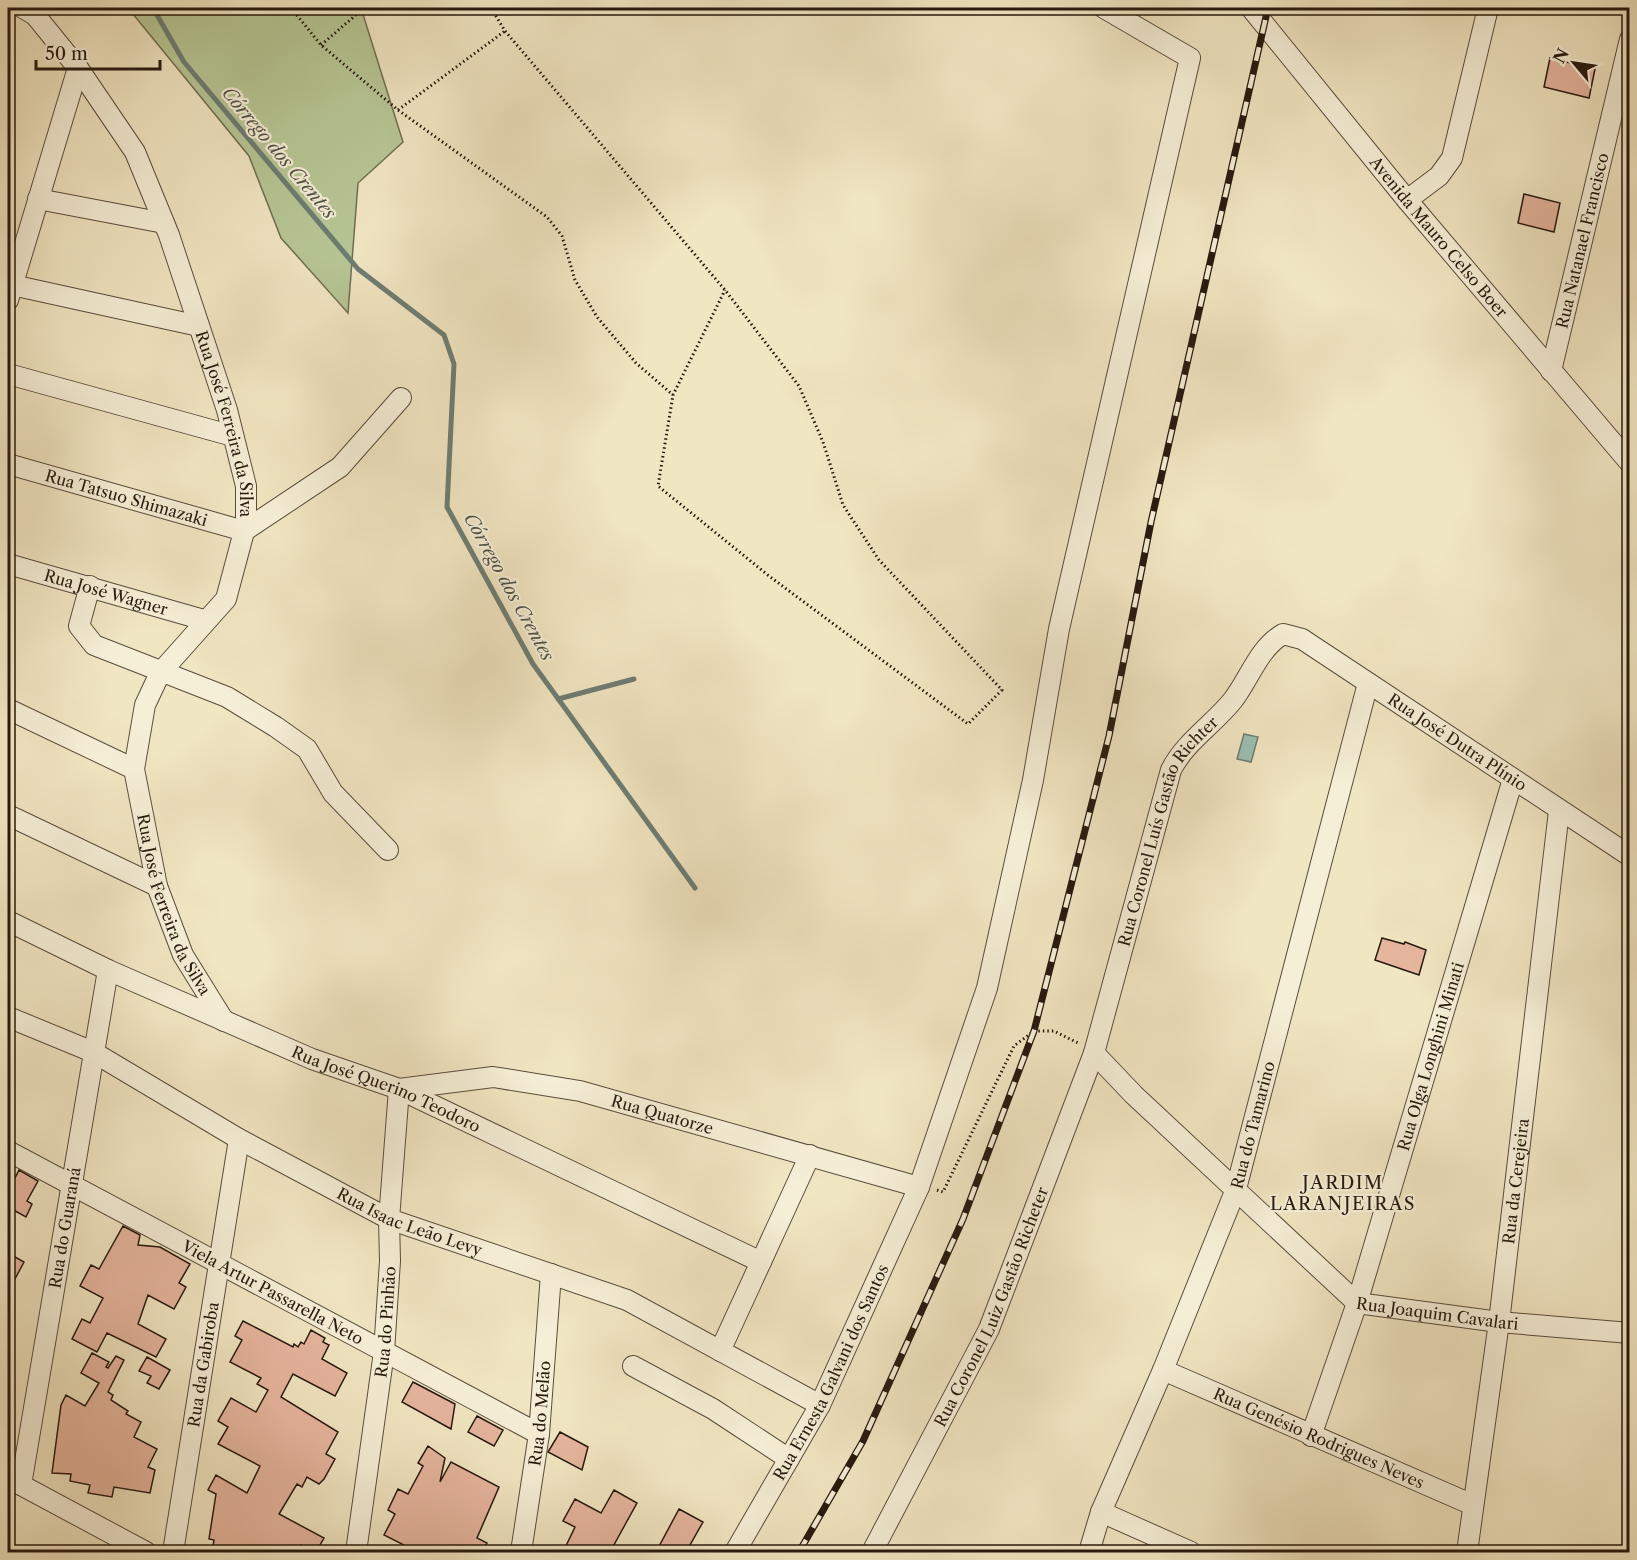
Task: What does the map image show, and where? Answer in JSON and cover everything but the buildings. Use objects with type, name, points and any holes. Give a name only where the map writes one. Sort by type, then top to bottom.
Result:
[{"type":"street","name":"Rua José Ferreira da Silva","points":[[23,8],[35,15],[78,68],[135,152],[164,223],[199,326],[246,486],[244,531],[226,599],[204,620],[160,673],[145,705],[134,769],[157,886],[183,955],[224,1021]]},
{"type":"street","name":"Rua Ernesta Galvani dos Santos","points":[[735,1552],[820,1405],[919,1187],[987,988],[1033,780],[1059,629],[1190,58],[1104,8]]},
{"type":"street","name":"Avenida Mauro Celso Boer","points":[[1251,8],[1407,200],[1629,463]]},
{"type":"street","points":[[1407,200],[1439,176],[1452,158],[1488,8]]},
{"type":"street","name":"Rua Natanael Francisco","points":[[1551,371],[1629,39]]},
{"type":"street","points":[[78,68],[10,293],[199,326]]},
{"type":"street","points":[[38,198],[164,223]]},
{"type":"street","points":[[8,374],[233,436]]},
{"type":"street","points":[[244,531],[340,467],[401,398]]},
{"type":"street","name":"Rua Tatsuo Shimazaki","points":[[8,464],[244,531]]},
{"type":"street","name":"Rua José Wagner","points":[[9,569],[90,585],[204,620]]},
{"type":"street","points":[[90,585],[79,626],[94,645],[160,673],[227,697],[276,727],[307,749],[333,793],[388,850]]},
{"type":"street","name":"Rua José Dutra Plínio","points":[[1283,634],[1302,639],[1629,856]]},
{"type":"street","name":"Rua Coronel Luís Gastão Richter","points":[[1094,1053],[1171,770],[1184,751],[1234,699],[1272,640],[1283,634]]},
{"type":"street","name":"Rua do Tamarino","points":[[1089,1552],[1101,1512],[1163,1370],[1236,1189],[1368,683]]},
{"type":"street","points":[[8,709],[134,769]]},
{"type":"street","name":"Rua Olga Longhini Minati","points":[[1311,1436],[1357,1302],[1513,779]]},
{"type":"street","name":"Rua da Cerejeira","points":[[1467,1552],[1499,1322],[1559,811]]},
{"type":"street","points":[[8,815],[157,886]]},
{"type":"street","name":"Rua José Querino Teodoro","points":[[8,921],[108,970],[312,1059],[399,1089],[761,1262]]},
{"type":"street","name":"Rua do Guaraná","points":[[14,1482],[71,1184],[108,970]]},
{"type":"street","name":"Rua Isaac Leão Levy","points":[[8,1017],[93,1052],[239,1139],[389,1219],[627,1300],[820,1405]]},
{"type":"street","name":"Rua Joaquim Cavalari","points":[[1094,1053],[1134,1095],[1357,1302],[1499,1322],[1629,1333]]},
{"type":"street","name":"Rua Coronel Luiz Gastão Richeter","points":[[872,1552],[989,1329],[1094,1053]]},
{"type":"street","name":"Rua Quatorze","points":[[399,1089],[493,1077],[580,1092],[919,1187]]},
{"type":"street","name":"Rua do Pinhão","points":[[356,1552],[384,1352],[390,1261],[389,1219],[399,1089]]},
{"type":"street","name":"Rua da Gabiroba","points":[[173,1552],[239,1139]]},
{"type":"street","name":"Viela Artur Passarella Neto","points":[[8,1151],[538,1434]]},
{"type":"street","points":[[720,1351],[810,1155]]},
{"type":"street","name":"Rua do Melão","points":[[521,1552],[538,1434],[551,1274]]},
{"type":"street","points":[[633,1366],[712,1409],[789,1459]]},
{"type":"street","name":"Rua Genésio Rodrigues Neves","points":[[1163,1370],[1473,1505]]},
{"type":"street","points":[[14,1482],[146,1552]]},
{"type":"street","points":[[1101,1512],[1191,1552]]},
{"type":"path","points":[[291,8],[321,45],[398,110],[547,217],[562,236],[575,280],[597,317],[636,363],[673,395]]},
{"type":"path","points":[[321,45],[364,8]]},
{"type":"path","points":[[491,8],[505,31],[725,290],[799,386],[823,442],[843,505],[879,560],[1002,690],[968,724],[769,576],[658,486],[673,395],[725,290]]},
{"type":"path","points":[[398,110],[505,31]]},
{"type":"path","points":[[919,1187],[943,1192],[1014,1046],[1034,1030],[1054,1031],[1094,1053]]},
{"type":"green space","points":[[128,8],[361,8],[403,142],[358,183],[348,313],[281,238],[249,156]]},
{"type":"water","points":[[1244,734],[1258,737],[1251,762],[1237,759]]},
{"type":"waterway","name":"Córrego dos Crentes","points":[[153,8],[184,62],[358,269],[444,335],[454,364],[447,507],[533,664],[695,888]]},
{"type":"waterway","points":[[558,699],[634,679]]},
{"type":"railway","points":[[799,1552],[863,1441],[963,1219],[1034,1031],[1109,736],[1151,522],[1268,8]]},
{"type":"district","name":"JARDIM LARANJEIRAS","points":[[1343,1193]]}]
